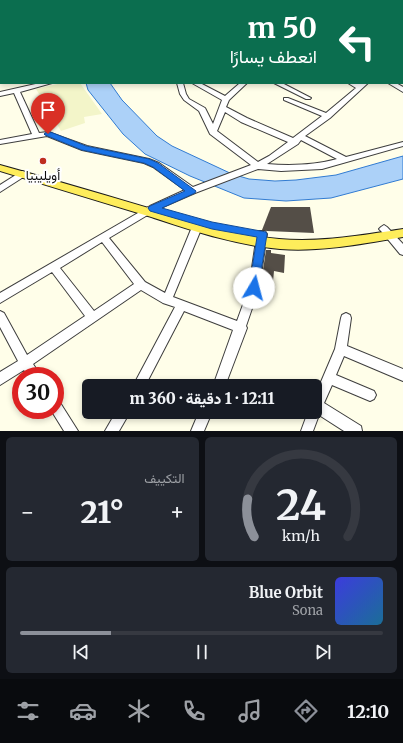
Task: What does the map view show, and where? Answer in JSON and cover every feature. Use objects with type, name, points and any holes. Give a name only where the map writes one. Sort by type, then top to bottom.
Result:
[{"type":"main road","points":[[0,162],[150,210],[197,227],[262,238]]},
{"type":"main road","points":[[0,168],[150,210],[262,238],[280,244],[335,243],[403,227]]},
{"type":"main road","points":[[386,232],[403,233]]},
{"type":"street","points":[[0,94],[18,88],[43,84]]},
{"type":"street","points":[[180,84],[183,94],[187,100],[202,110],[213,132],[258,166],[281,168],[328,165],[403,144]]},
{"type":"street","points":[[213,132],[226,99],[243,84]]},
{"type":"street","points":[[279,84],[308,98]]},
{"type":"street","points":[[393,84],[403,90]]},
{"type":"street","points":[[206,85],[226,99]]},
{"type":"street","points":[[0,298],[150,210],[201,187],[258,166],[298,140],[363,85]]},
{"type":"street","points":[[18,88],[36,134]]},
{"type":"street","points":[[286,99],[327,116]]},
{"type":"street","points":[[222,107],[244,120],[298,140],[345,160]]},
{"type":"street","points":[[0,142],[36,134],[54,135],[85,148],[146,161],[156,165],[192,191]]},
{"type":"street","points":[[0,189],[22,174]]},
{"type":"street","points":[[167,300],[197,227]]},
{"type":"street","points":[[386,232],[403,251]]},
{"type":"street","points":[[104,238],[141,285],[167,300],[241,328]]},
{"type":"street","points":[[221,379],[241,328],[254,288],[262,238]]},
{"type":"street","points":[[54,267],[92,317]]},
{"type":"street","points":[[0,378],[141,285]]},
{"type":"street","points":[[142,379],[182,305]]},
{"type":"street","points":[[0,316],[28,367]]},
{"type":"street","points":[[322,394],[341,349],[346,318]]},
{"type":"street","points":[[341,349],[403,376]]},
{"type":"street","points":[[329,378],[370,395]]},
{"type":"street","points":[[322,413],[356,431]]},
{"type":"street","points":[[64,419],[72,431]]},
{"type":"street","points":[[111,431],[119,419]]},
{"type":"street","points":[[197,431],[203,419]]},
{"type":"street","points":[[307,431],[311,419]]},
{"type":"green space","points":[[58,84],[81,84],[102,114],[84,117],[85,123],[61,131],[36,89]]},
{"type":"water","points":[[86,84],[111,84],[122,100],[157,136],[172,146],[232,174],[249,179],[275,181],[336,175],[403,156],[403,179],[331,198],[286,201],[244,198],[190,176],[145,154],[123,134],[88,90]]},
{"type":"building","points":[[271,207],[310,207],[314,233],[262,230]]},
{"type":"building","points":[[266,250],[271,250],[271,253],[285,255],[284,273],[274,271],[272,292],[260,290]]},
{"type":"place","name":"أويليبيا","points":[[43,161]]},
{"type":"route","points":[[48,134],[85,148],[146,161],[156,165],[192,191],[153,208],[212,226],[262,234],[254,288]]}]
